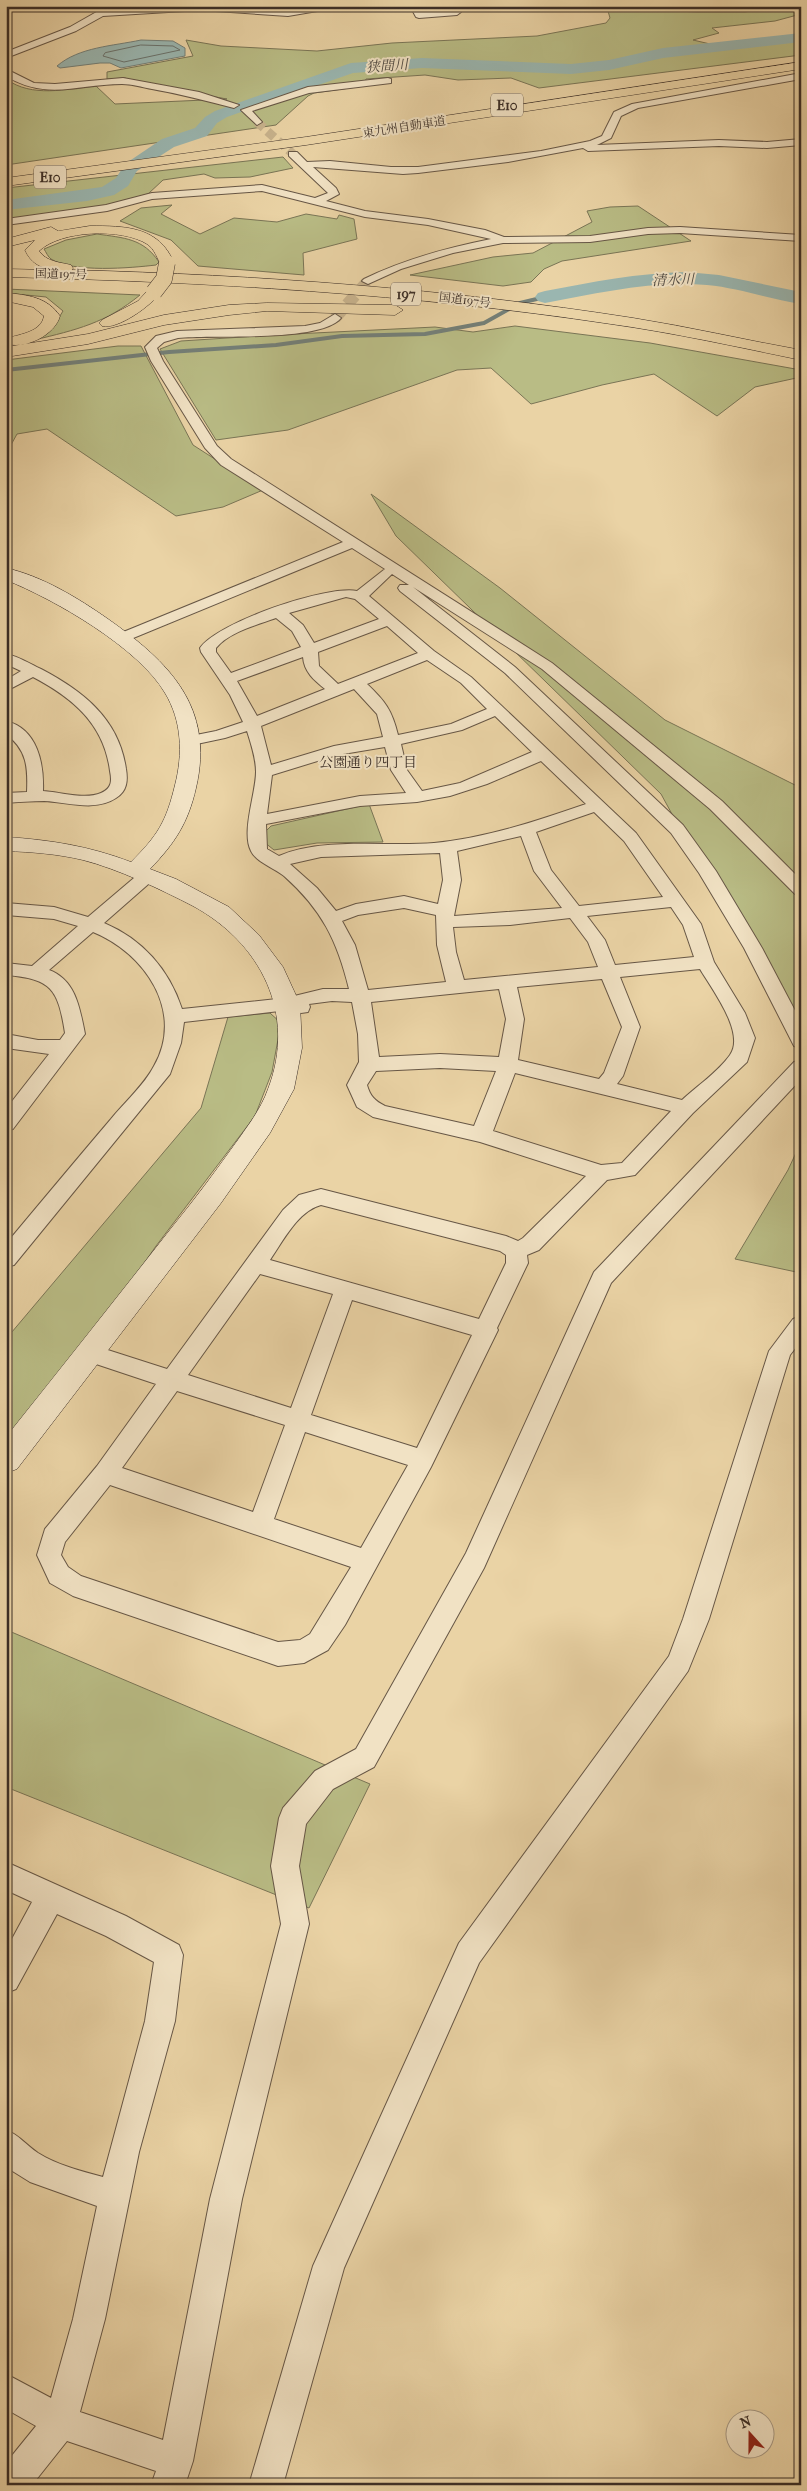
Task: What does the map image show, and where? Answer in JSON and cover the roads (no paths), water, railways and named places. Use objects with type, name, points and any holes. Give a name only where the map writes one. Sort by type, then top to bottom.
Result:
[{"type":"highway","points":[[592,84],[800,63]]},
{"type":"highway","points":[[537,115],[800,63]]},
{"type":"highway","name":"東九州自動車道","points":[[217,149],[800,63]]},
{"type":"highway","points":[[6,171],[90,165],[217,149],[352,144]]},
{"type":"highway","points":[[90,165],[217,149]]},
{"type":"highway","name":"E10","points":[[6,175],[90,165]]},
{"type":"highway","name":"E10","points":[[6,182],[90,165]]},
{"type":"highway","points":[[6,243],[66,228],[88,226],[123,227],[161,239],[168,246],[171,263],[164,282],[152,304],[127,320],[70,342]]},
{"type":"highway","points":[[171,263],[152,241],[108,230],[59,234],[42,240],[32,250],[42,263],[68,268],[236,277],[319,286]]},
{"type":"highway","name":"国道197号","points":[[6,272],[172,277],[319,286],[446,298],[610,319],[801,356]]},
{"type":"highway","name":"国道197号","points":[[6,279],[236,287],[336,295],[504,312],[801,356]]},
{"type":"highway","points":[[6,347],[48,341],[94,328],[130,312],[159,292]]},
{"type":"highway","points":[[6,297],[39,303],[52,316],[52,320],[44,330],[27,338],[6,343]]},
{"type":"highway","points":[[6,352],[70,342],[180,317],[229,310],[286,308],[411,311]]},
{"type":"highway","points":[[450,314],[560,324],[692,340]]},
{"type":"street","points":[[6,55],[73,30],[114,6]]},
{"type":"street","points":[[103,13],[201,7],[288,13],[343,6]]},
{"type":"street","points":[[414,6],[419,15],[457,12]]},
{"type":"street","points":[[6,72],[25,84],[34,86],[55,87],[123,81],[199,95],[246,110],[260,129]]},
{"type":"street","points":[[305,165],[337,164],[390,170],[419,170],[578,147],[605,138],[611,130],[617,114],[635,106],[801,76]]},
{"type":"street","points":[[246,110],[308,90],[388,81]]},
{"type":"street","points":[[211,88],[234,105]]},
{"type":"street","points":[[578,147],[584,149],[719,143],[768,145],[801,142]]},
{"type":"street","points":[[293,154],[334,194],[316,201]]},
{"type":"street","points":[[6,222],[107,208],[152,196],[262,188],[364,214],[428,222],[485,232],[503,240]]},
{"type":"street","points":[[368,281],[396,267],[451,250],[503,240],[590,239],[648,231],[680,230],[801,238]]},
{"type":"street","points":[[335,318],[332,323],[320,328],[225,331],[177,335],[160,339],[151,347],[157,361],[212,448],[226,462],[547,666],[716,805],[801,890]]},
{"type":"street","points":[[120,638],[353,543]]},
{"type":"street","points":[[373,554],[386,573],[510,670],[677,829],[707,871],[753,948],[801,1041]]},
{"type":"street","points":[[6,573],[70,602],[153,664],[170,685],[181,706],[192,740],[192,768],[176,820],[160,845],[141,873],[90,925],[37,971]]},
{"type":"street","points":[[360,596],[386,573]]},
{"type":"street","points":[[346,593],[360,596],[429,654],[466,680],[630,837],[692,924],[705,962],[736,1014],[746,1038],[740,1057],[686,1108],[628,1170],[601,1173],[481,1134],[380,1112],[368,1106],[359,1096],[357,1085],[369,1064],[370,1046],[360,997],[341,935],[332,918],[314,896],[278,863],[260,852],[255,843],[264,764],[245,707],[228,679],[209,654],[208,646],[212,641],[224,634],[278,612],[332,594],[346,593]]},
{"type":"street","points":[[278,612],[298,628],[310,649],[311,666],[318,676],[336,690]]},
{"type":"street","points":[[228,679],[388,621]]},
{"type":"street","points":[[192,740],[219,735],[252,724],[429,654]]},
{"type":"street","points":[[6,658],[33,671],[80,700],[108,729],[118,756],[120,782],[114,792],[97,799],[35,796],[6,798]]},
{"type":"street","points":[[6,686],[33,671]]},
{"type":"street","points":[[356,682],[378,703],[385,714],[399,770],[417,797]]},
{"type":"street","points":[[264,771],[334,751],[456,727],[497,710]]},
{"type":"street","points":[[6,726],[30,744],[35,758],[35,796]]},
{"type":"street","points":[[259,820],[282,818],[370,799],[417,797],[498,775],[542,754]]},
{"type":"street","points":[[278,863],[292,856],[313,851],[408,850],[447,847],[527,830],[598,805]]},
{"type":"street","points":[[527,830],[543,872],[596,940],[631,1027],[613,1076],[603,1087]]},
{"type":"street","points":[[6,844],[40,846],[81,853],[141,873],[221,912],[251,940],[274,974],[288,1004],[290,1048],[281,1089],[261,1126],[212,1196],[6,1460]]},
{"type":"street","points":[[447,847],[452,860],[454,878],[445,917],[445,945],[457,987]]},
{"type":"street","points":[[332,918],[356,910],[404,902],[445,917],[510,919],[676,900]]},
{"type":"street","points":[[6,909],[55,914],[90,925],[121,939],[144,956],[165,985],[174,1016],[172,1043],[164,1069],[6,1259]]},
{"type":"street","points":[[174,1016],[288,1004],[313,1009],[337,1006],[360,997],[705,962]]},
{"type":"street","points":[[6,969],[37,971],[59,984],[70,1002],[75,1034],[6,1124]]},
{"type":"street","points":[[481,1134],[508,1065],[515,1018],[507,982]]},
{"type":"street","points":[[6,1041],[38,1047],[66,1047]]},
{"type":"street","points":[[369,1064],[440,1061],[508,1065],[686,1108]]},
{"type":"street","points":[[6,2390],[61,2422],[172,2473],[226,2199],[296,1924],[285,1866],[293,1818],[324,1780],[365,1758],[475,1560],[602,1278],[801,1067]]},
{"type":"street","points":[[516,1251],[531,1244],[601,1173]]},
{"type":"street","points":[[321,1197],[506,1244],[516,1251],[517,1263],[423,1460],[336,1617],[319,1642],[304,1651],[278,1654],[73,1585],[59,1575],[49,1555],[54,1537],[105,1473],[290,1216],[306,1201],[321,1197]]},
{"type":"street","points":[[256,1264],[486,1330]]},
{"type":"street","points":[[260,1525],[345,1290]]},
{"type":"street","points":[[266,2485],[329,2266],[469,1953],[679,1663],[696,1619],[780,1351],[801,1325]]},
{"type":"street","points":[[89,1353],[423,1460]]},
{"type":"street","points":[[105,1473],[366,1561]]},
{"type":"street","points":[[6,1876],[116,1926],[169,1955],[160,2021],[124,2152],[89,2319],[61,2422],[10,2485]]},
{"type":"street","points":[[6,1979],[51,1896]]},
{"type":"street","points":[[6,2145],[11,2151],[43,2172],[115,2196]]},
{"type":"water","points":[[141,40],[173,41],[185,48],[185,56],[121,68],[110,63],[60,68],[57,66],[75,55],[86,51]]},
{"type":"waterway","name":"狭間川","points":[[6,205],[87,196],[108,191],[122,182],[131,168],[168,143],[201,132],[211,120],[221,114],[351,68],[422,63],[571,69],[609,65],[663,53],[801,37]]},
{"type":"waterway","name":"清水川","points":[[545,297],[625,282],[686,278],[719,281],[801,298]]},
{"type":"waterway","points":[[6,370],[169,352],[276,345],[342,336],[425,334],[484,323],[520,303],[545,297]]},
{"type":"tunnel","points":[[257,122],[293,154]]},
{"type":"tunnel","points":[[335,318],[368,281]]},
{"type":"district","name":"公園通り四丁目","points":[[368,762]]}]
